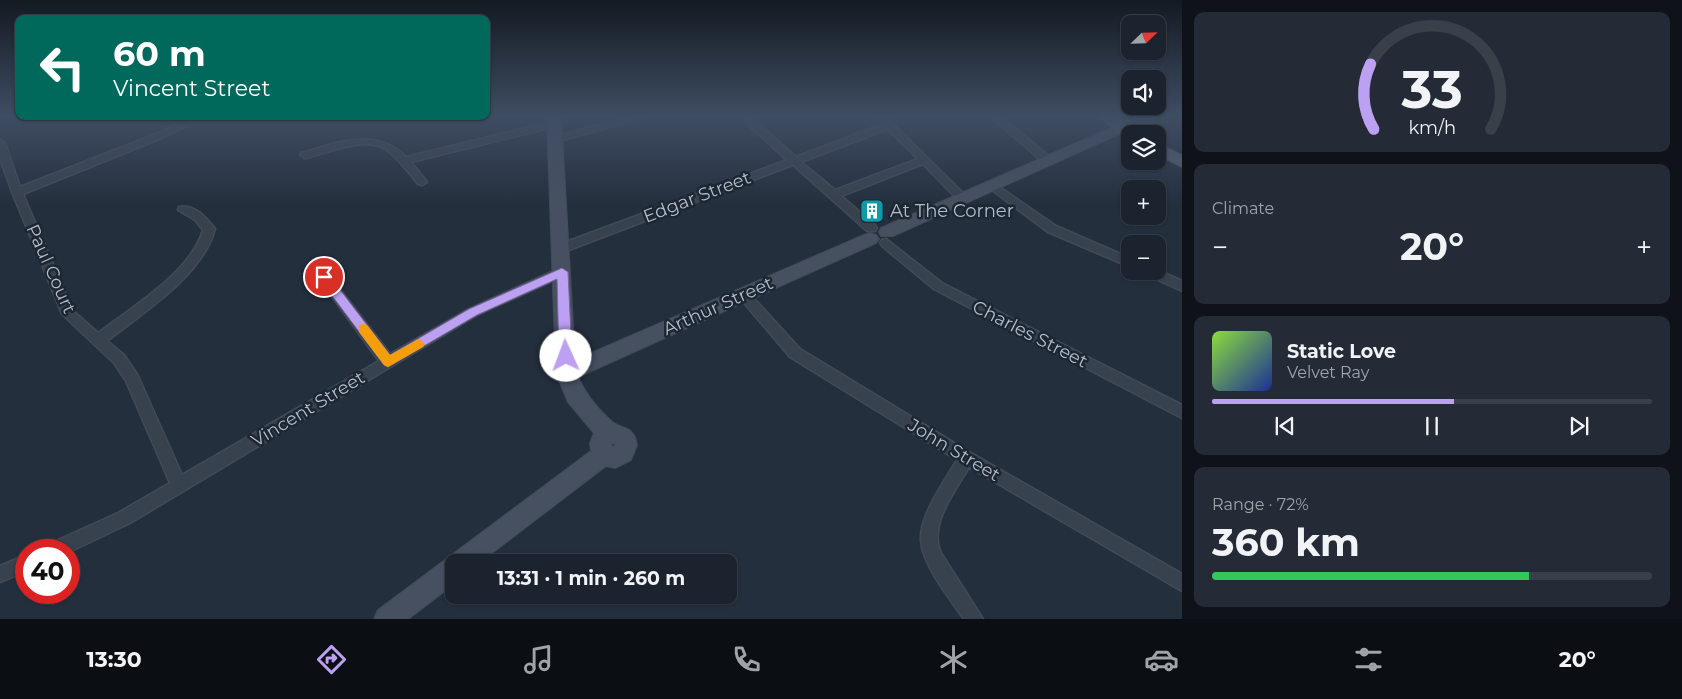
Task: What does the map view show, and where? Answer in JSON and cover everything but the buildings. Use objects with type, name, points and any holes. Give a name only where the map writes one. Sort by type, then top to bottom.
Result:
[{"type":"main road","points":[[1166,153],[1182,162]]},
{"type":"main road","points":[[1166,159],[1182,168]]},
{"type":"street","name":"Paul Court","points":[[1,146],[17,192],[68,314],[78,325],[99,340],[119,359],[132,378],[178,486]]},
{"type":"street","points":[[17,192],[134,146]]},
{"type":"street","points":[[305,155],[348,146]]},
{"type":"street","points":[[386,146],[422,182]]},
{"type":"street","points":[[403,161],[471,146]]},
{"type":"street","points":[[471,554],[606,444],[575,396],[566,373],[556,146]]},
{"type":"street","name":"Charles Street","points":[[777,146],[938,286],[1182,412]]},
{"type":"street","name":"Edgar Street","points":[[562,248],[833,146]]},
{"type":"street","points":[[910,146],[964,198]]},
{"type":"street","points":[[1030,146],[1047,160]]},
{"type":"street","name":"Arthur Street","points":[[566,373],[1082,146]]},
{"type":"street","points":[[832,195],[925,160]]},
{"type":"street","points":[[992,185],[1052,229],[1121,259]]},
{"type":"street","points":[[99,340],[178,277],[206,242],[209,229],[199,217],[183,210]]},
{"type":"street","name":"Vincent Street","points":[[79,539],[124,518],[473,312],[562,272]]},
{"type":"street","points":[[324,277],[388,362]]},
{"type":"street","points":[[1166,279],[1182,286]]},
{"type":"street","name":"John Street","points":[[744,294],[795,353],[966,458],[1182,583]]},
{"type":"street","points":[[966,458],[935,516],[929,543],[935,558],[974,619]]},
{"type":"street","points":[[0,574],[15,568]]},
{"type":"street","points":[[387,619],[445,575]]},
{"type":"slow traffic","points":[[363,329],[388,362],[419,344]]},
{"type":"place","name":"At The Corner","points":[[872,211]]},
{"type":"route","points":[[324,277],[388,362],[473,312],[562,272],[566,356]]}]
